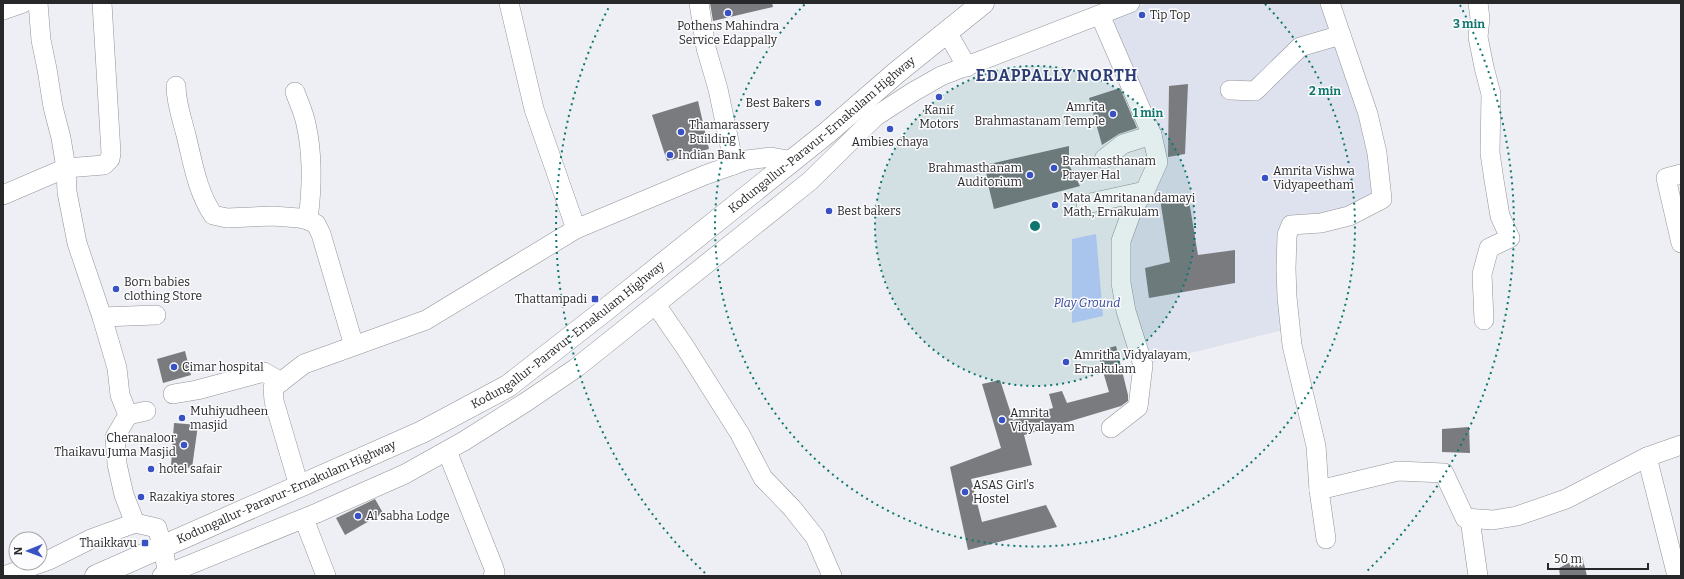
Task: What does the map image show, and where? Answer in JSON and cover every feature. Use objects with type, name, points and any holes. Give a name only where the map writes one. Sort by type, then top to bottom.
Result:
[{"type":"highway","name":"Kodungallur-Paravur-Ernakulam Highway","points":[[96,576],[422,432],[508,386],[793,161],[871,108],[971,7]]},
{"type":"street","points":[[3,10],[36,3],[53,108],[61,138],[66,168],[67,192],[77,244],[102,317],[117,368],[120,395],[137,413],[115,437],[117,464],[124,495],[135,523]]},
{"type":"street","points":[[3,195],[66,168],[104,165],[110,159],[111,153],[102,3]]},
{"type":"street","points":[[509,3],[534,109],[576,229]]},
{"type":"street","points":[[698,3],[706,48],[718,89],[734,165]]},
{"type":"street","points":[[4,576],[49,560],[91,539],[135,523],[157,528],[163,547],[166,575],[304,519],[405,474],[447,451],[508,414],[576,368],[810,181],[871,108],[913,92],[941,76],[1130,3]]},
{"type":"street","points":[[1326,539],[1319,490],[1316,446],[1292,345],[1287,297],[1286,235],[1291,225],[1322,223],[1349,216],[1382,200],[1377,153],[1368,114],[1330,3]]},
{"type":"street","points":[[1478,3],[1480,18],[1478,37],[1491,94],[1490,153],[1500,216],[1510,238],[1488,248],[1482,274],[1484,320]]},
{"type":"street","points":[[1100,14],[1152,135],[1158,162],[1145,191],[1132,208],[1121,242],[1120,283],[1126,311],[1143,365],[1138,407],[1111,428]]},
{"type":"street","points":[[947,32],[966,67]]},
{"type":"street","points":[[1230,90],[1255,91],[1300,47],[1341,36]]},
{"type":"street","points":[[176,86],[180,114],[191,162],[206,205],[212,215],[227,218],[285,216],[308,220],[316,224],[321,234],[354,346]]},
{"type":"street","points":[[296,92],[306,124],[308,143],[311,191],[308,220]]},
{"type":"street","points":[[1104,159],[1123,144],[1152,135]]},
{"type":"street","points":[[299,486],[274,401],[273,388],[304,364],[426,320],[576,229],[705,175],[747,160],[771,157],[793,161]]},
{"type":"street","points":[[1681,174],[1666,178],[1681,243]]},
{"type":"street","points":[[1086,204],[1145,191]]},
{"type":"street","points":[[656,305],[685,347],[740,434],[763,478],[792,508],[815,536],[832,576]]},
{"type":"street","points":[[102,317],[156,315]]},
{"type":"street","points":[[173,394],[198,390],[264,372],[281,382]]},
{"type":"street","points":[[1319,490],[1398,471],[1444,473],[1465,518],[1493,520],[1517,516],[1566,499],[1647,457],[1681,446]]},
{"type":"street","points":[[447,451],[493,566],[495,572],[493,576]]},
{"type":"street","points":[[1647,457],[1677,576]]},
{"type":"street","points":[[1470,518],[1478,576]]},
{"type":"street","points":[[304,519],[326,576]]},
{"type":"shaded area","name":"Amrita Vishwa Vidyapeetham","points":[[1147,3],[1321,3],[1338,48],[1371,159],[1376,196],[1322,216],[1288,217],[1283,330],[1150,363],[1128,283],[1126,243],[1162,162],[1107,18]]},
{"type":"green space","name":"Play Ground","points":[[1096,234],[1103,316],[1072,323],[1072,239]]},
{"type":"building","name":"Pothens Mahindra Service Edappally","points":[[710,3],[772,3],[773,7],[713,21]]},
{"type":"building","points":[[1188,84],[1185,154],[1168,157],[1169,86]]},
{"type":"building","name":"Amrita Brahmastanam Temple","points":[[1120,88],[1137,128],[1119,134],[1102,145],[1089,98]]},
{"type":"building","name":"Thamarassery Building","points":[[698,101],[709,149],[667,161],[652,115]]},
{"type":"building","name":"Brahmasthanam Auditorium","points":[[1069,146],[1069,165],[1080,186],[994,209],[985,165]]},
{"type":"building","points":[[1188,195],[1198,255],[1235,250],[1235,283],[1149,298],[1145,268],[1170,262],[1160,199]]},
{"type":"building","points":[[1116,346],[1128,395],[1128,401],[1121,406],[1024,435],[1032,465],[971,479],[982,522],[1046,505],[1057,527],[968,550],[950,467],[1001,448],[982,384],[1000,380],[1013,420],[1053,408],[1049,394],[1062,391],[1067,403],[1109,392],[1097,351]]},
{"type":"building","name":"Cimar hospital","points":[[185,351],[191,375],[163,383],[157,359]]},
{"type":"building","name":"Cheranaloor Thaikavu Juma Masjid","points":[[174,423],[198,425],[192,468],[171,466]]},
{"type":"building","points":[[1469,427],[1470,453],[1442,452],[1442,429]]},
{"type":"building","points":[[375,499],[383,513],[345,535],[336,518]]},
{"type":"building","points":[[1582,556],[1587,576],[1560,576],[1559,568]]},
{"type":"place","name":"Pothens Mahindra Service Edappally","points":[[728,13]]},
{"type":"place","name":"Tip Top","points":[[1142,15]]},
{"type":"place","name":"Kanif Motors","points":[[939,97]]},
{"type":"place","name":"Best Bakers","points":[[818,103]]},
{"type":"place","name":"Amrita Brahmastanam Temple","points":[[1113,114]]},
{"type":"place","name":"Ambies chaya","points":[[890,129]]},
{"type":"place","name":"Thamarassery Building","points":[[681,132]]},
{"type":"place","name":"Indian Bank","points":[[670,155]]},
{"type":"place","name":"Brahmasthanam Prayer Hal","points":[[1054,168]]},
{"type":"place","name":"Brahmasthanam Auditorium","points":[[1030,175]]},
{"type":"place","name":"Amrita Vishwa Vidyapeetham","points":[[1265,178]]},
{"type":"place","name":"Mata Amritanandamayi Math, Ernakulam","points":[[1055,205]]},
{"type":"place","name":"Best bakers","points":[[829,211]]},
{"type":"place","name":"Born babies clothing Store","points":[[116,289]]},
{"type":"place","name":"Thattampadi","points":[[595,299]]},
{"type":"place","name":"Amritha Vidyalayam, Ernakulam","points":[[1066,362]]},
{"type":"place","name":"Cimar hospital","points":[[174,367]]},
{"type":"place","name":"Muhiyudheen masjid","points":[[182,418]]},
{"type":"place","name":"Amrita Vidyalayam","points":[[1002,420]]},
{"type":"place","name":"Cheranaloor Thaikavu Juma Masjid","points":[[184,445]]},
{"type":"place","name":"hotel safair","points":[[151,469]]},
{"type":"place","name":"ASAS Girl's Hostel","points":[[965,492]]},
{"type":"place","name":"Razakiya stores","points":[[141,497]]},
{"type":"place","name":"Al sabha Lodge","points":[[358,516]]},
{"type":"place","name":"Thaikkavu","points":[[145,543]]},
{"type":"district","name":"EDAPPALLY NORTH","points":[[1057,75]]}]
